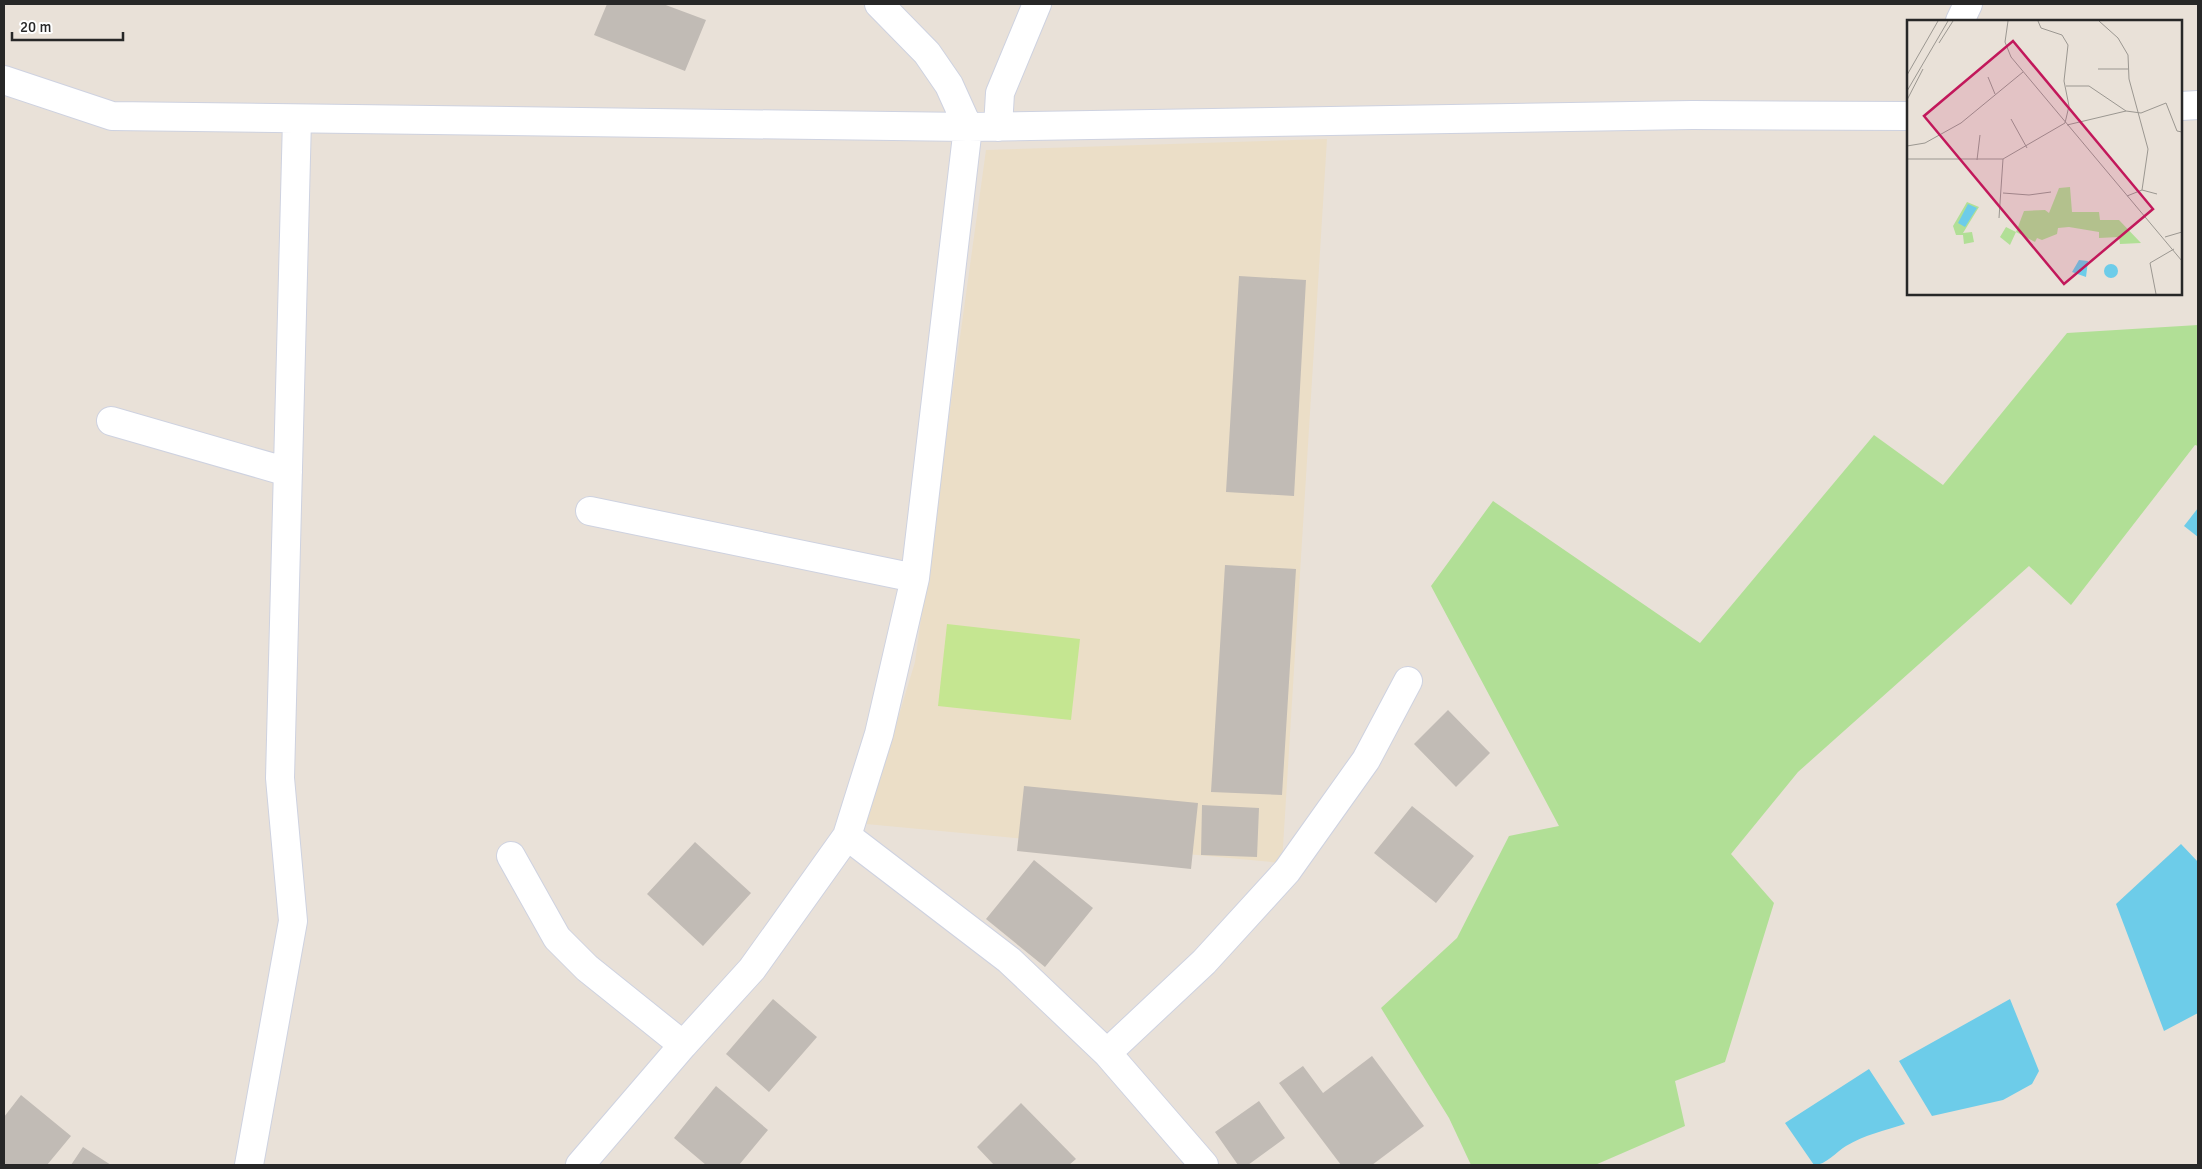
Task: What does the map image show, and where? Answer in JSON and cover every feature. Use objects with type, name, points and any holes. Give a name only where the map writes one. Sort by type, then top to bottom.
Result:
[{"type":"street","points":[[580,1165],[683,1045],[752,969],[847,836],[879,734],[915,578],[968,128],[949,86],[927,53],[879,4]]},
{"type":"street","points":[[998,127],[1000,93],[1037,4]]},
{"type":"street","points":[[1960,20],[1968,4]]},
{"type":"street","points":[[4,80],[112,116],[968,128],[1692,115],[1907,116]]},
{"type":"street","points":[[2182,106],[2198,105]]},
{"type":"street","points":[[249,1165],[293,921],[280,778],[297,119]]},
{"type":"street","points":[[111,421],[288,472]]},
{"type":"street","points":[[590,511],[915,578]]},
{"type":"street","points":[[1108,1053],[1204,962],[1287,871],[1366,760],[1408,680]]},
{"type":"street","points":[[847,836],[1009,960],[1108,1053],[1204,1165]]},
{"type":"street","points":[[511,856],[557,938],[587,968],[683,1045]]},
{"type":"shaded area","points":[[1327,139],[1282,863],[866,824],[915,662],[986,150]]},
{"type":"green space","points":[[2198,325],[2198,446],[2195,445],[2071,605],[2029,566],[1798,772],[1731,854],[1774,903],[1725,1062],[1675,1081],[1685,1126],[1595,1165],[1471,1165],[1449,1118],[1381,1008],[1457,938],[1509,836],[1559,826],[1431,586],[1493,501],[1700,643],[1874,435],[1943,485],[2067,333]]},
{"type":"green space","points":[[947,624],[1080,639],[1071,720],[938,706]]},
{"type":"water","points":[[2198,508],[2198,537],[2184,526]]},
{"type":"water","points":[[2181,844],[2198,862],[2198,1013],[2164,1031],[2116,904]]},
{"type":"water","points":[[2010,999],[2039,1071],[2032,1084],[2003,1100],[1932,1116],[1899,1061]]},
{"type":"water","points":[[1869,1069],[1905,1124],[1860,1139],[1846,1146],[1827,1161],[1814,1165],[1785,1123]]},
{"type":"building","points":[[607,4],[663,4],[706,20],[685,71],[594,35]]},
{"type":"building","points":[[1239,276],[1306,280],[1294,496],[1226,492]]},
{"type":"building","points":[[1225,565],[1296,569],[1282,795],[1211,792]]},
{"type":"building","points":[[1448,710],[1490,753],[1456,787],[1414,744]]},
{"type":"building","points":[[1024,786],[1198,803],[1191,869],[1017,851]]},
{"type":"building","points":[[1202,805],[1259,808],[1257,857],[1201,855]]},
{"type":"building","points":[[1412,806],[1474,856],[1436,903],[1374,853]]},
{"type":"building","points":[[695,842],[751,893],[703,946],[647,894]]},
{"type":"building","points":[[1034,860],[1093,908],[1045,967],[986,919]]},
{"type":"building","points":[[773,999],[817,1037],[769,1092],[726,1054]]},
{"type":"building","points":[[1372,1056],[1424,1126],[1372,1165],[1341,1165],[1279,1083],[1303,1066],[1323,1093]]},
{"type":"building","points":[[716,1086],[768,1130],[739,1165],[706,1165],[674,1138]]},
{"type":"building","points":[[21,1095],[71,1136],[47,1165],[4,1165],[4,1117]]},
{"type":"building","points":[[1259,1101],[1285,1138],[1248,1165],[1238,1165],[1215,1132]]},
{"type":"building","points":[[1021,1103],[1076,1159],[1069,1165],[994,1165],[977,1147]]},
{"type":"building","points":[[83,1147],[111,1165],[71,1165]]}]
